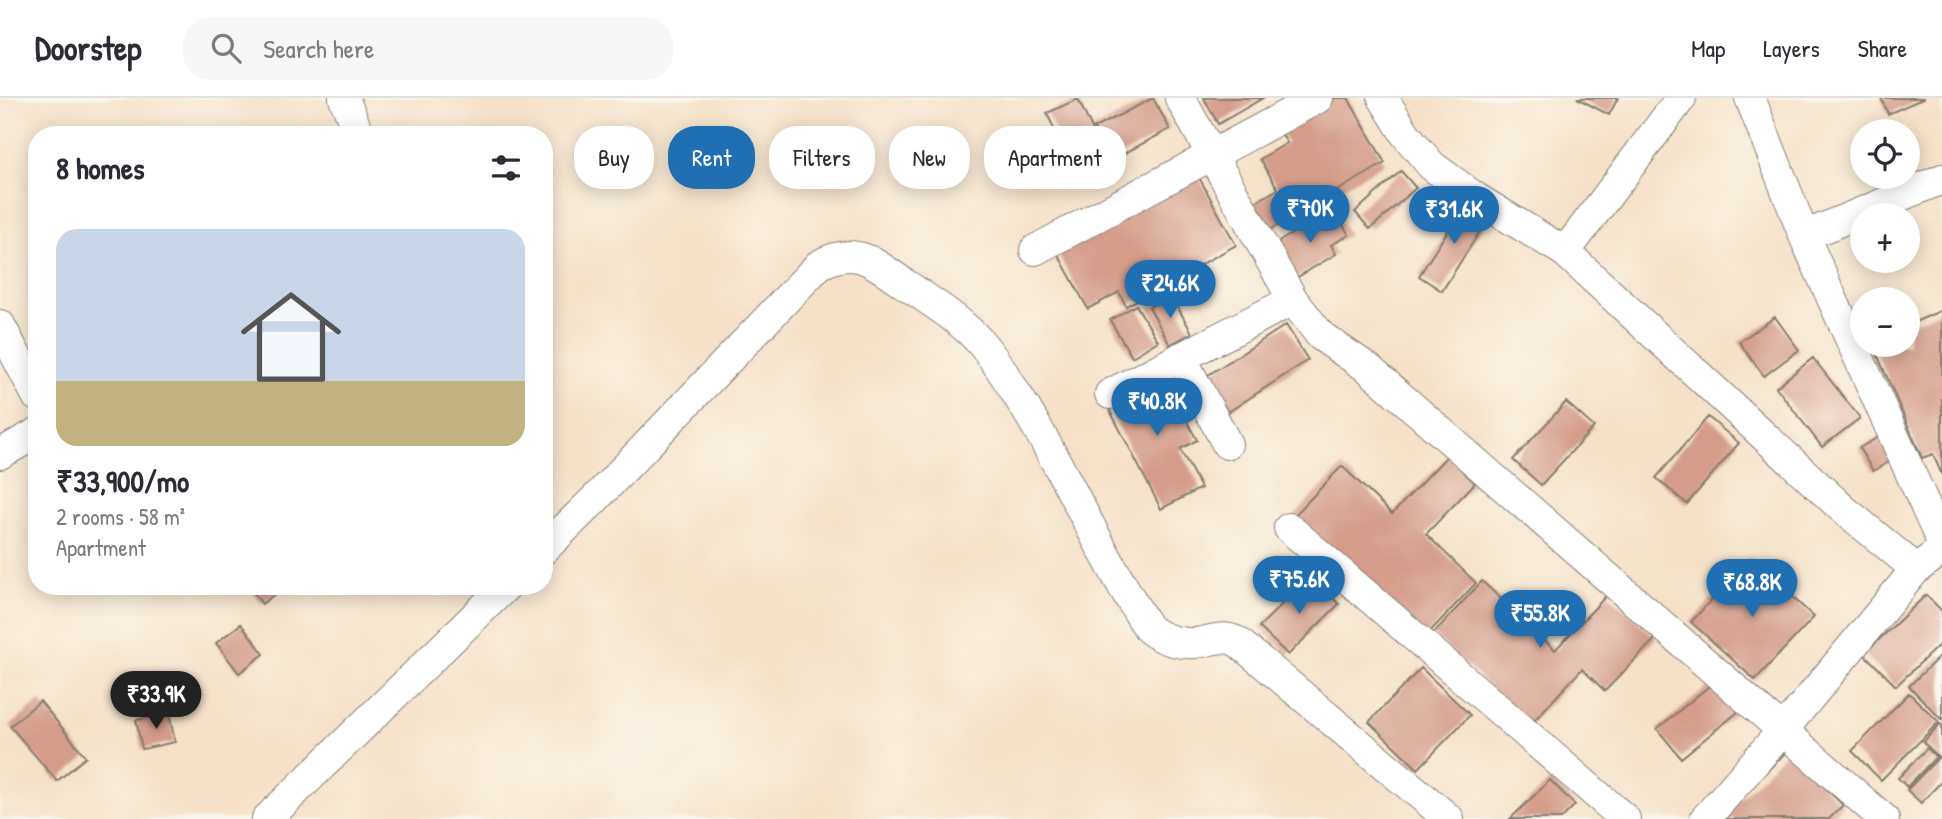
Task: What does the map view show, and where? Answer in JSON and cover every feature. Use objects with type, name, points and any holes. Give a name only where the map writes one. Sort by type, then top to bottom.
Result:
[{"type":"street","points":[[344,98],[355,126]]},
{"type":"street","points":[[1180,98],[1293,300],[1321,336],[1369,369],[1884,819]]},
{"type":"street","points":[[1035,250],[1318,98]]},
{"type":"street","points":[[1383,98],[1406,135],[1432,166],[1476,198],[1564,252],[1843,509],[1916,569]]},
{"type":"street","points":[[1564,252],[1681,98]]},
{"type":"street","points":[[1750,98],[1804,236],[1942,543]]},
{"type":"street","points":[[1804,236],[1942,179]]},
{"type":"street","points":[[553,540],[819,265],[846,254],[860,256],[949,315],[983,344],[1036,426],[1149,629],[1158,636],[1184,642],[1222,637],[1238,642],[1449,819]]},
{"type":"street","points":[[1110,394],[1293,300]]},
{"type":"street","points":[[0,325],[28,379]]},
{"type":"street","points":[[1181,357],[1227,444]]},
{"type":"street","points":[[0,454],[28,438]]},
{"type":"street","points":[[1289,528],[1625,819]]},
{"type":"street","points":[[1704,819],[1783,730],[1916,569],[1942,550]]},
{"type":"street","points":[[267,819],[497,595]]},
{"type":"building","points":[[1153,98],[1170,129],[1126,153],[1126,126],[1098,126]]},
{"type":"building","points":[[1204,98],[1263,98],[1218,124]]},
{"type":"building","points":[[1332,98],[1348,98],[1385,163],[1263,234],[1247,207],[1278,189],[1260,159],[1287,143],[1279,129]]},
{"type":"building","points":[[1577,98],[1618,98],[1609,115]]},
{"type":"building","points":[[1881,98],[1924,98],[1888,114]]},
{"type":"building","points":[[1078,99],[1091,126],[1053,126],[1047,113]]},
{"type":"building","points":[[1195,170],[1236,245],[1126,306],[1119,292],[1088,309],[1054,247]]},
{"type":"building","points":[[1401,171],[1416,188],[1370,229],[1355,212]]},
{"type":"building","points":[[1466,202],[1489,217],[1442,291],[1419,276]]},
{"type":"building","points":[[1334,210],[1349,235],[1331,245],[1336,254],[1291,281],[1271,246]]},
{"type":"building","points":[[1171,295],[1192,333],[1170,345],[1149,307]]},
{"type":"building","points":[[1136,305],[1158,341],[1132,357],[1110,320]]},
{"type":"building","points":[[1942,310],[1942,475],[1933,454],[1922,458],[1878,357],[1920,357],[1920,320]]},
{"type":"building","points":[[1775,317],[1799,350],[1764,376],[1739,342]]},
{"type":"building","points":[[1286,325],[1308,360],[1228,412],[1205,377]]},
{"type":"building","points":[[1813,358],[1860,418],[1822,447],[1776,387]]},
{"type":"building","points":[[1161,372],[1197,440],[1180,449],[1201,488],[1161,509],[1105,401]]},
{"type":"building","points":[[1566,402],[1594,427],[1541,485],[1513,460]]},
{"type":"building","points":[[1708,417],[1739,443],[1687,504],[1656,478]]},
{"type":"building","points":[[1882,435],[1896,458],[1873,471],[1859,448]]},
{"type":"building","points":[[1447,456],[1475,483],[1426,534],[1476,583],[1423,639],[1294,516],[1342,466],[1392,514]]},
{"type":"building","points":[[1750,558],[1814,617],[1755,680],[1691,622]]},
{"type":"building","points":[[1310,576],[1339,604],[1288,655],[1259,627]]},
{"type":"building","points":[[1482,581],[1555,650],[1608,594],[1656,638],[1605,691],[1582,669],[1530,725],[1433,634]]},
{"type":"building","points":[[256,595],[274,595],[262,604]]},
{"type":"building","points":[[1926,595],[1942,611],[1942,642],[1896,686],[1864,654]]},
{"type":"building","points":[[241,624],[264,654],[239,673],[216,643]]},
{"type":"building","points":[[1942,654],[1942,720],[1909,686]]},
{"type":"building","points":[[1421,668],[1470,715],[1418,769],[1369,722]]},
{"type":"building","points":[[1714,682],[1738,712],[1681,758],[1657,729]]},
{"type":"building","points":[[1909,693],[1939,722],[1881,780],[1852,751]]},
{"type":"building","points":[[40,701],[86,757],[57,781],[10,726]]},
{"type":"building","points":[[169,713],[175,742],[142,749],[136,720]]},
{"type":"building","points":[[1940,724],[1942,781],[1921,803],[1907,790],[1939,757],[1923,742]]},
{"type":"building","points":[[1927,748],[1936,757],[1907,787],[1898,778]]},
{"type":"building","points":[[1787,751],[1843,805],[1829,819],[1720,819]]},
{"type":"building","points":[[1550,780],[1575,805],[1561,819],[1510,819]]}]
